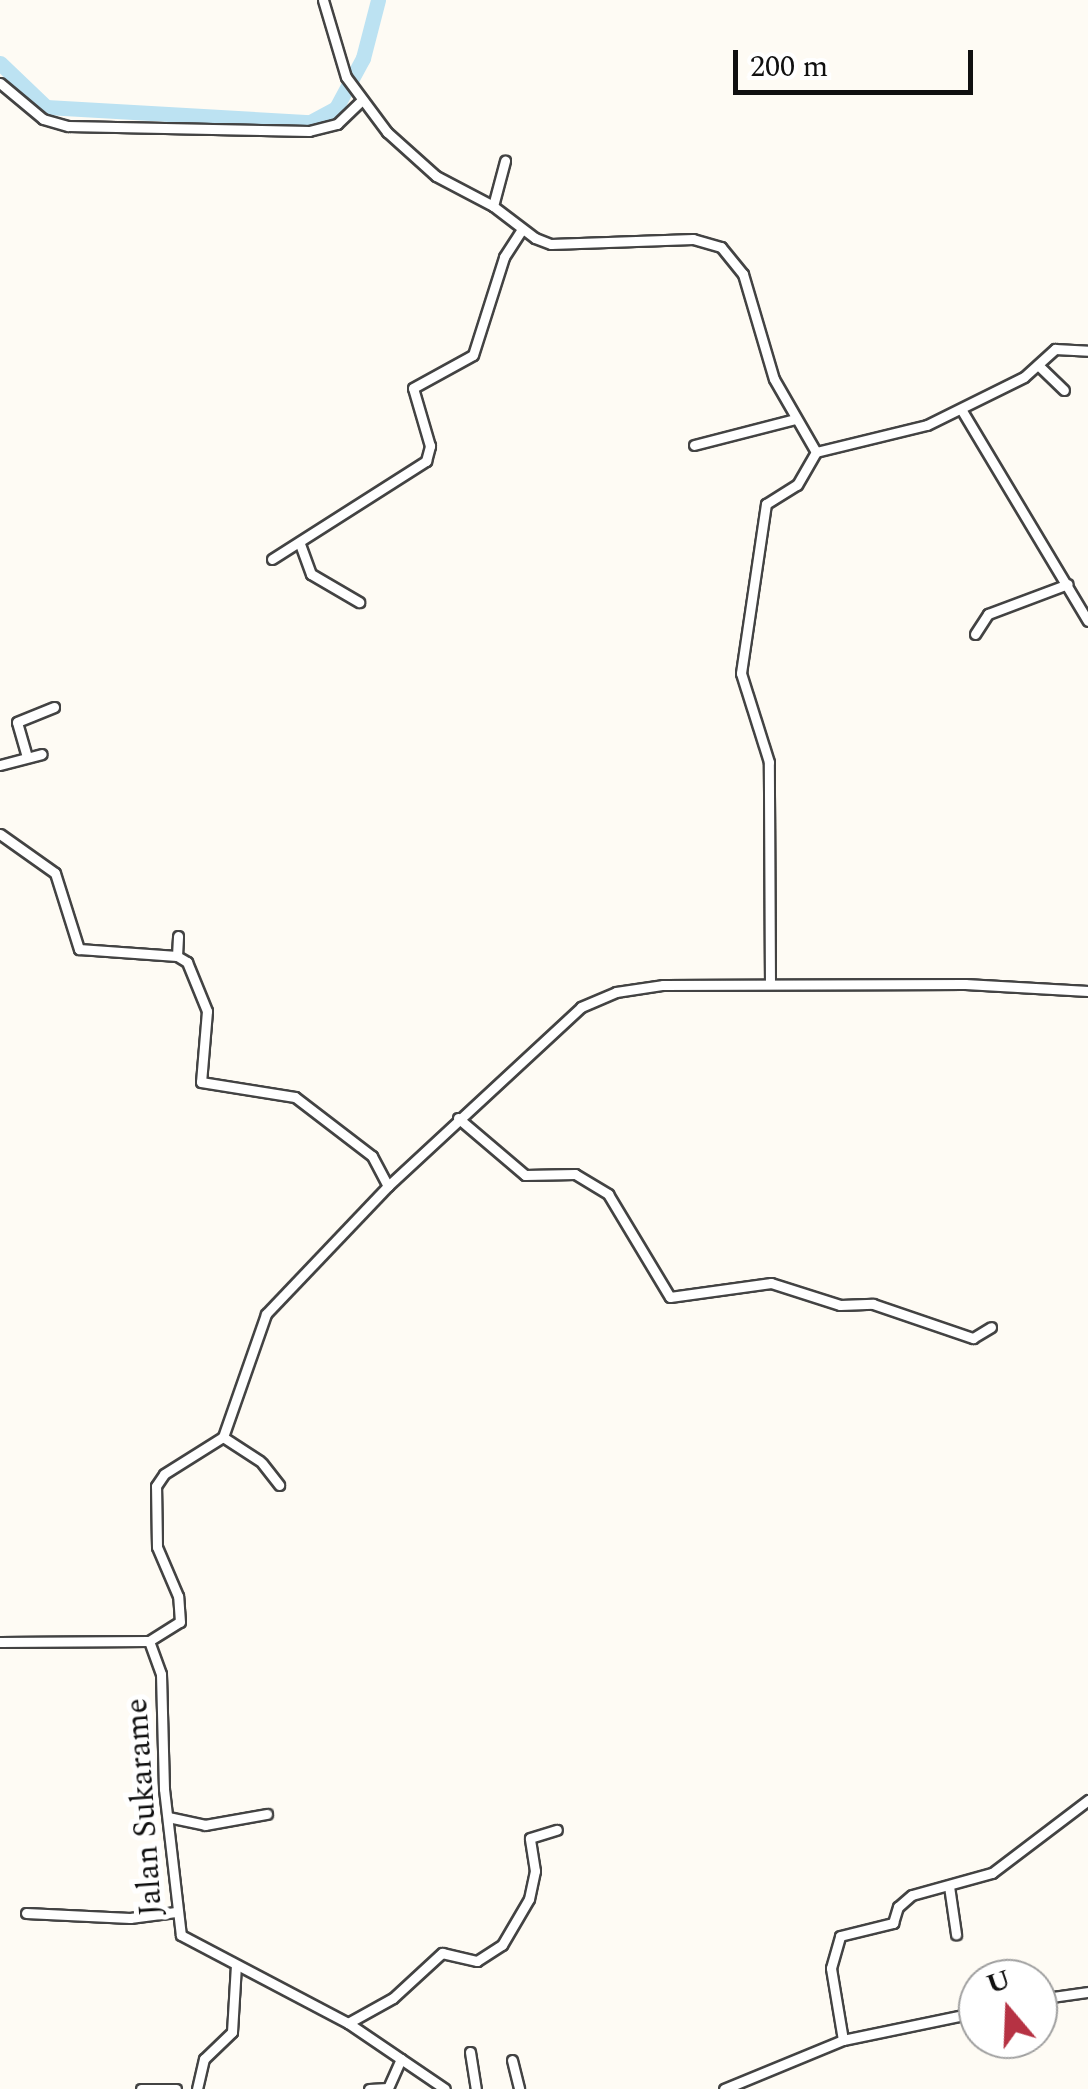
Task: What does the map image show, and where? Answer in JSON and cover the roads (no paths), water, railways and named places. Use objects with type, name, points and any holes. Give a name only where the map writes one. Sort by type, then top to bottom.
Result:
[{"type":"street","points":[[323,0],[346,77],[359,98],[425,167],[494,206],[522,230],[551,244],[694,239],[721,247],[743,274],[774,379],[816,452]]},
{"type":"street","points":[[0,83],[43,119],[68,126],[309,130],[337,124],[359,98]]},
{"type":"street","points":[[494,206],[505,160]]},
{"type":"street","points":[[272,559],[426,461],[430,446],[413,388],[473,355],[504,257],[522,230]]},
{"type":"street","points":[[770,984],[769,762],[741,673],[766,504],[796,486],[816,452],[874,442],[961,410],[1038,365],[1055,349],[1088,351]]},
{"type":"street","points":[[1038,365],[1064,390]]},
{"type":"street","points":[[961,410],[1088,621]]},
{"type":"street","points":[[694,445],[795,419]]},
{"type":"street","points":[[300,544],[311,574],[359,602]]},
{"type":"street","points":[[974,634],[988,614],[1068,584]]},
{"type":"street","points":[[27,757],[18,722],[54,707]]},
{"type":"street","points":[[0,765],[42,754]]},
{"type":"street","points":[[0,834],[54,872],[79,949],[177,956],[187,962],[207,1011],[202,1082],[295,1098],[372,1156],[388,1186]]},
{"type":"street","points":[[177,956],[178,936]]},
{"type":"street","points":[[0,1642],[149,1641],[176,1627],[180,1612],[152,1512],[155,1491],[164,1474],[223,1437],[266,1314],[388,1186],[548,1032],[616,992],[770,984],[1088,991]]},
{"type":"street","points":[[458,1118],[525,1175],[575,1174],[608,1194],[670,1297],[771,1283],[840,1305],[872,1304],[973,1338],[991,1327]]},
{"type":"street","points":[[223,1437],[261,1462],[279,1484]]},
{"type":"street","name":"Jalan Sukarame","points":[[149,1641],[161,1674],[176,1912],[188,1942],[348,2022],[445,2089]]},
{"type":"street","points":[[844,2040],[830,1968],[840,1936],[885,1927],[903,1900],[951,1890],[1008,1861],[1088,1800]]},
{"type":"street","points":[[168,1817],[205,1825],[267,1814]]},
{"type":"street","points":[[348,2022],[393,1998],[442,1953],[477,1960],[502,1945],[533,1880],[530,1838],[556,1830]]},
{"type":"street","points":[[951,1890],[956,1934]]},
{"type":"street","points":[[26,1913],[132,1918],[176,1912]]},
{"type":"street","points":[[196,2089],[204,2060],[232,2032],[236,1965]]},
{"type":"street","points":[[1058,1996],[1088,1992]]},
{"type":"street","points":[[724,2089],[844,2040],[958,2016]]},
{"type":"street","points":[[470,2052],[476,2089],[489,2089]]},
{"type":"street","points":[[369,2089],[388,2088],[401,2059]]},
{"type":"street","points":[[512,2060],[519,2089]]},
{"type":"street","points":[[142,2089],[176,2089]]},
{"type":"waterway","points":[[0,63],[46,107],[310,122],[336,108],[363,58],[378,0]]}]
